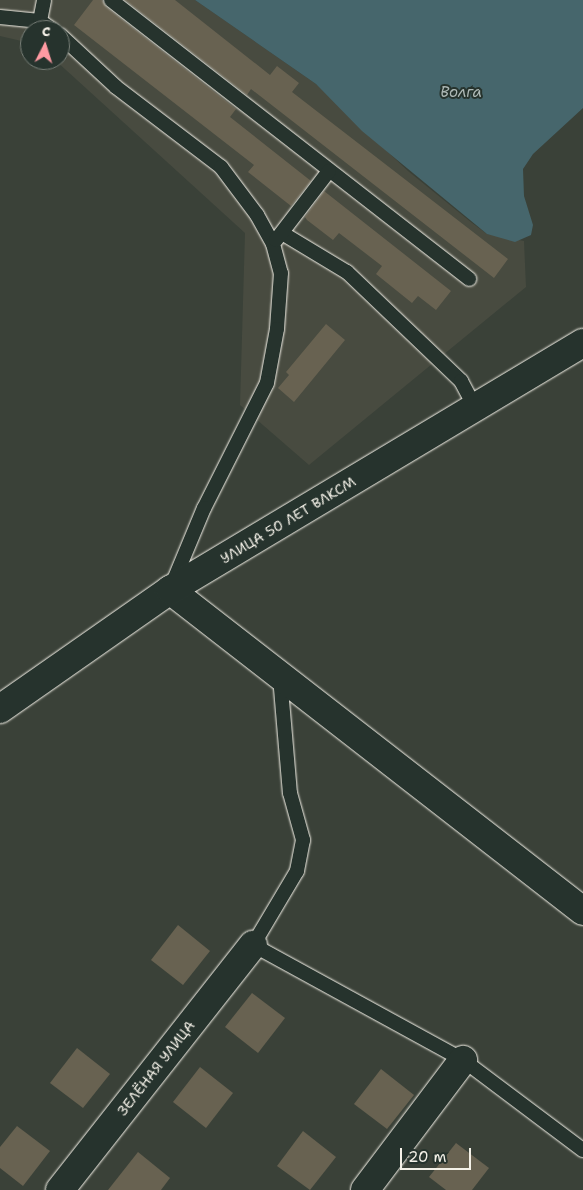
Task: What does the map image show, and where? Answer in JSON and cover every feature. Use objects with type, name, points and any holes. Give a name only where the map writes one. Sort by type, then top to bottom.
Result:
[{"type":"street","name":"УЛИЦА 50 ЛЕТ ВЛКСМ","points":[[0,708],[170,590],[583,343]]},
{"type":"street","points":[[170,590],[583,911]]},
{"type":"street","name":"ЗЕЛЁНАЯ УЛИЦА","points":[[60,1190],[253,945]]},
{"type":"street","points":[[365,1190],[463,1060]]},
{"type":"lane","points":[[40,20],[44,0]]},
{"type":"lane","points":[[111,0],[469,279]]},
{"type":"lane","points":[[0,17],[30,20]]},
{"type":"lane","points":[[70,44],[116,87],[220,167],[278,238],[347,272],[461,381],[475,407]]},
{"type":"lane","points":[[170,590],[204,508],[251,422],[267,384],[277,329],[281,273],[278,238],[329,171]]},
{"type":"lane","points":[[280,674],[290,794],[302,840],[297,871],[253,945],[463,1060],[583,1150]]},
{"type":"shaded area","points":[[0,0],[195,0],[316,84],[408,171],[487,234],[524,241],[526,287],[309,465],[240,405],[245,233],[66,70],[70,70],[70,20],[20,20],[20,41],[0,36]]},
{"type":"water","name":"Волга","points":[[195,0],[583,0],[583,108],[533,154],[523,169],[524,196],[533,225],[531,235],[515,242],[487,234],[362,131],[316,84]]},
{"type":"building","points":[[93,0],[102,0],[106,7],[236,109],[230,117],[311,181],[291,206],[248,172],[254,165],[74,25]]},
{"type":"building","points":[[125,0],[175,0],[270,75],[277,66],[299,83],[292,92],[508,259],[494,278],[251,89],[247,95]]},
{"type":"building","points":[[324,191],[451,291],[436,310],[418,296],[412,303],[376,274],[382,266],[339,233],[333,240],[307,220],[305,217]]},
{"type":"building","points":[[326,324],[345,340],[294,402],[278,388],[289,375],[286,372]]},
{"type":"building","points":[[178,925],[210,951],[183,985],[151,960]]},
{"type":"building","points":[[252,993],[285,1018],[258,1053],[225,1027]]},
{"type":"building","points":[[77,1048],[110,1074],[83,1108],[50,1083]]},
{"type":"building","points":[[200,1067],[233,1093],[206,1128],[173,1102]]},
{"type":"building","points":[[381,1069],[414,1095],[387,1129],[354,1104]]},
{"type":"building","points":[[17,1126],[50,1151],[23,1186],[0,1168],[0,1147]]},
{"type":"building","points":[[303,1131],[336,1157],[310,1190],[277,1166]]},
{"type":"building","points":[[456,1143],[489,1168],[472,1190],[446,1190],[429,1177]]},
{"type":"building","points":[[138,1152],[170,1178],[161,1190],[108,1190]]}]
